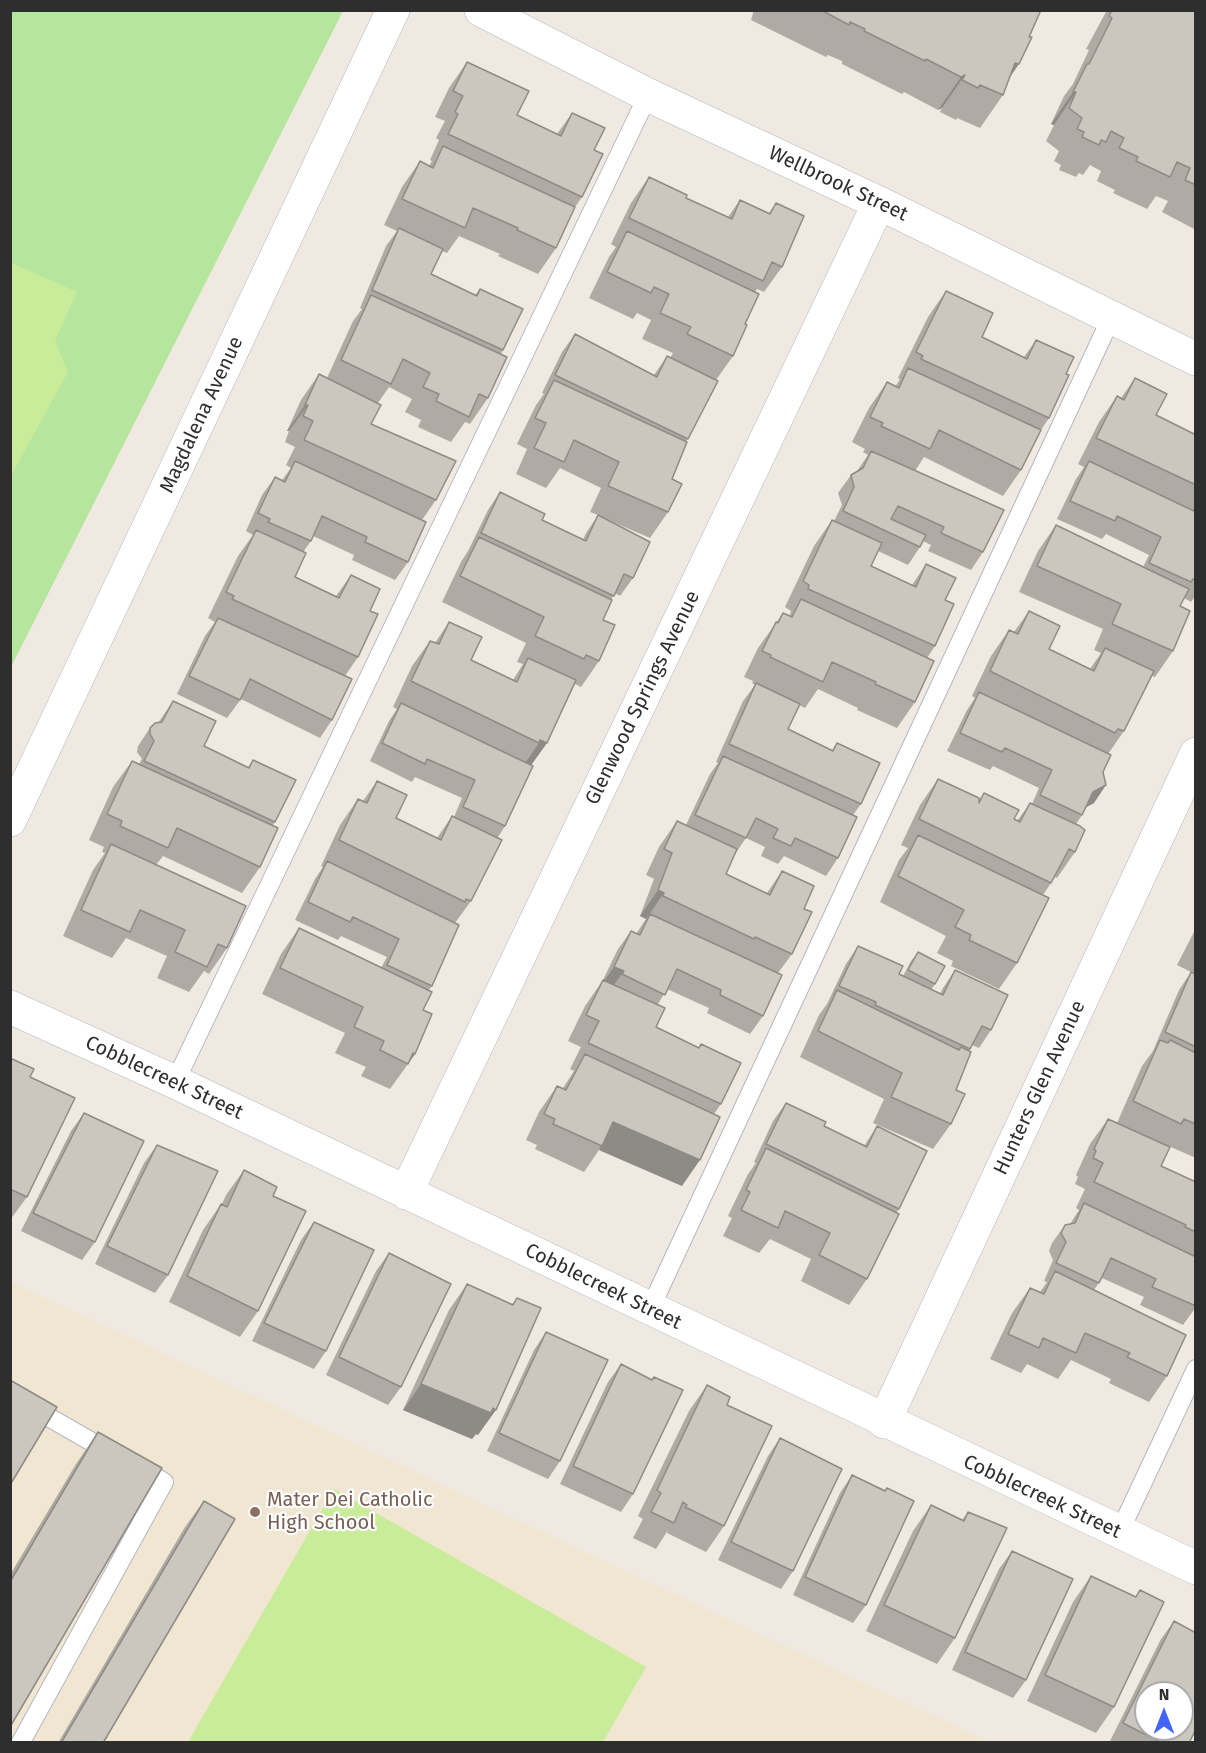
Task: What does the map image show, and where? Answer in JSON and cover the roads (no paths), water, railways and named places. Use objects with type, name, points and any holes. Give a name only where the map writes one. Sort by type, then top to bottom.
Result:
[{"type":"street","name":"Magdalena Avenue","points":[[10,820],[393,10]]},
{"type":"street","name":"Wellbrook Street","points":[[481,10],[648,95],[879,203],[1196,359]]},
{"type":"street","name":"Glenwood Springs Avenue","points":[[406,1193],[879,203]]},
{"type":"street","name":"Hunters Glen Avenue","points":[[884,1422],[1196,754]]},
{"type":"street","name":"Cobblecreek Street","points":[[10,1007],[176,1082],[884,1422],[1196,1568]]},
{"type":"lane","points":[[176,1082],[648,95]]},
{"type":"lane","points":[[650,1309],[1112,316]]},
{"type":"lane","points":[[1119,1533],[1196,1369]]},
{"type":"lane","points":[[10,1395],[164,1482],[21,1743]]},
{"type":"place","name":"Mater Dei Catholic High School","points":[[255,1512]]}]
